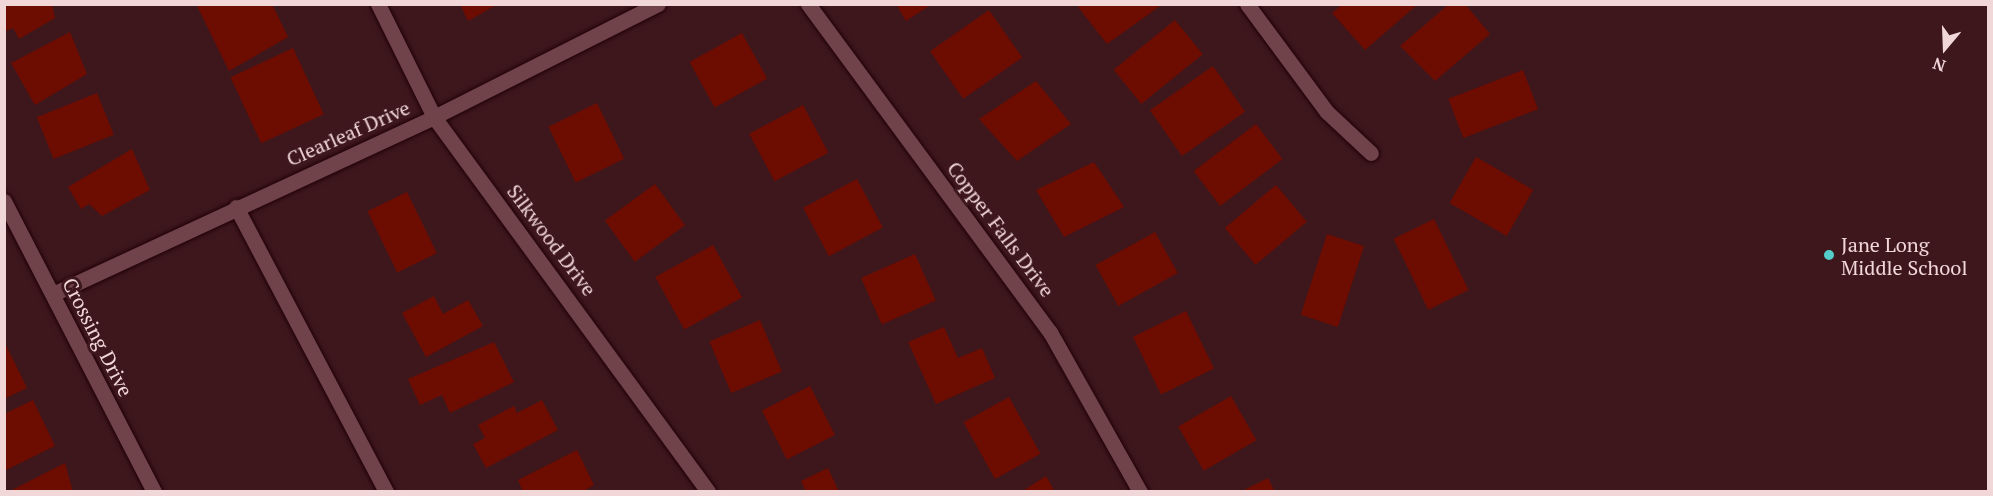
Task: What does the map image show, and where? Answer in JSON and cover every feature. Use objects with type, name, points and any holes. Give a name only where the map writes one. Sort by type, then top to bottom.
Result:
[{"type":"street","name":"Silkwood Drive","points":[[378,4],[435,117],[708,492]]},
{"type":"street","name":"Clearleaf Drive","points":[[52,294],[435,117],[658,4]]},
{"type":"street","name":"Copper Falls Drive","points":[[808,4],[1050,332],[1140,492]]},
{"type":"street","points":[[1247,4],[1327,112],[1371,153]]},
{"type":"street","name":"Crossing Drive","points":[[4,201],[154,492]]},
{"type":"street","points":[[236,207],[386,492]]},
{"type":"building","points":[[4,4],[52,4],[55,18],[19,39],[13,28],[4,32]]},
{"type":"building","points":[[196,4],[272,4],[288,37],[229,71]]},
{"type":"building","points":[[460,4],[498,4],[468,21]]},
{"type":"building","points":[[896,4],[932,4],[906,21]]},
{"type":"building","points":[[1081,4],[1163,4],[1107,44],[1078,7]]},
{"type":"building","points":[[1343,4],[1418,4],[1365,50],[1332,13]]},
{"type":"building","points":[[1449,4],[1465,4],[1490,34],[1435,81],[1400,46]]},
{"type":"building","points":[[989,10],[1022,58],[963,99],[930,51]]},
{"type":"building","points":[[1175,20],[1203,54],[1141,104],[1114,70]]},
{"type":"building","points":[[70,32],[87,74],[35,105],[11,63]]},
{"type":"building","points":[[742,33],[767,78],[715,108],[690,62]]},
{"type":"building","points":[[293,48],[324,114],[261,143],[230,77]]},
{"type":"building","points":[[1213,66],[1245,112],[1182,156],[1150,110]]},
{"type":"building","points":[[1523,70],[1538,109],[1463,138],[1448,99]]},
{"type":"building","points":[[1036,81],[1071,124],[1017,161],[979,119]]},
{"type":"building","points":[[97,93],[114,135],[54,159],[37,117]]},
{"type":"building","points":[[597,103],[624,159],[576,182],[548,127]]},
{"type":"building","points":[[803,105],[828,153],[774,181],[749,134]]},
{"type":"building","points":[[1256,124],[1282,159],[1220,206],[1194,171]]},
{"type":"building","points":[[132,149],[150,190],[102,216],[89,204],[81,209],[68,187]]},
{"type":"building","points":[[1476,157],[1533,190],[1507,236],[1450,203]]},
{"type":"building","points":[[1094,162],[1124,207],[1064,237],[1036,190]]},
{"type":"building","points":[[857,179],[883,228],[829,256],[803,208]]},
{"type":"building","points":[[655,184],[685,225],[635,262],[605,220]]},
{"type":"building","points":[[1276,185],[1307,222],[1256,265],[1225,228]]},
{"type":"building","points":[[407,192],[437,253],[397,272],[367,211]]},
{"type":"building","points":[[1434,219],[1469,290],[1428,310],[1394,239]]},
{"type":"building","points":[[1155,232],[1178,273],[1118,306],[1096,265]]},
{"type":"building","points":[[1327,234],[1364,246],[1338,327],[1301,315]]},
{"type":"building","points":[[713,245],[742,297],[684,329],[655,277]]},
{"type":"building","points":[[915,254],[936,301],[882,325],[861,278]]},
{"type":"building","points":[[434,296],[443,314],[468,300],[483,326],[426,357],[402,313]]},
{"type":"building","points":[[1186,311],[1214,369],[1161,394],[1133,337]]},
{"type":"building","points":[[760,320],[782,372],[731,393],[709,341]]},
{"type":"building","points":[[944,327],[958,358],[982,348],[995,378],[936,404],[908,342]]},
{"type":"building","points":[[4,341],[27,388],[4,399]]},
{"type":"building","points":[[494,342],[514,382],[450,413],[442,395],[420,405],[408,379]]},
{"type":"building","points":[[810,386],[835,435],[787,460],[762,411]]},
{"type":"building","points":[[1231,396],[1256,440],[1204,471],[1178,426]]},
{"type":"building","points":[[1009,397],[1041,454],[995,479],[964,422]]},
{"type":"building","points":[[33,400],[55,446],[4,471],[4,414]]},
{"type":"building","points":[[542,400],[558,430],[486,468],[473,444],[485,438],[478,425],[514,406],[517,413]]},
{"type":"building","points":[[577,450],[594,485],[582,492],[523,492],[518,480]]},
{"type":"building","points":[[65,463],[73,492],[8,492]]},
{"type":"building","points":[[828,468],[839,492],[806,492],[801,481]]},
{"type":"building","points":[[1046,476],[1055,492],[1021,492]]},
{"type":"building","points":[[1268,478],[1275,492],[1240,492]]},
{"type":"place","name":"Jane Long Middle School","points":[[1829,255]]}]
